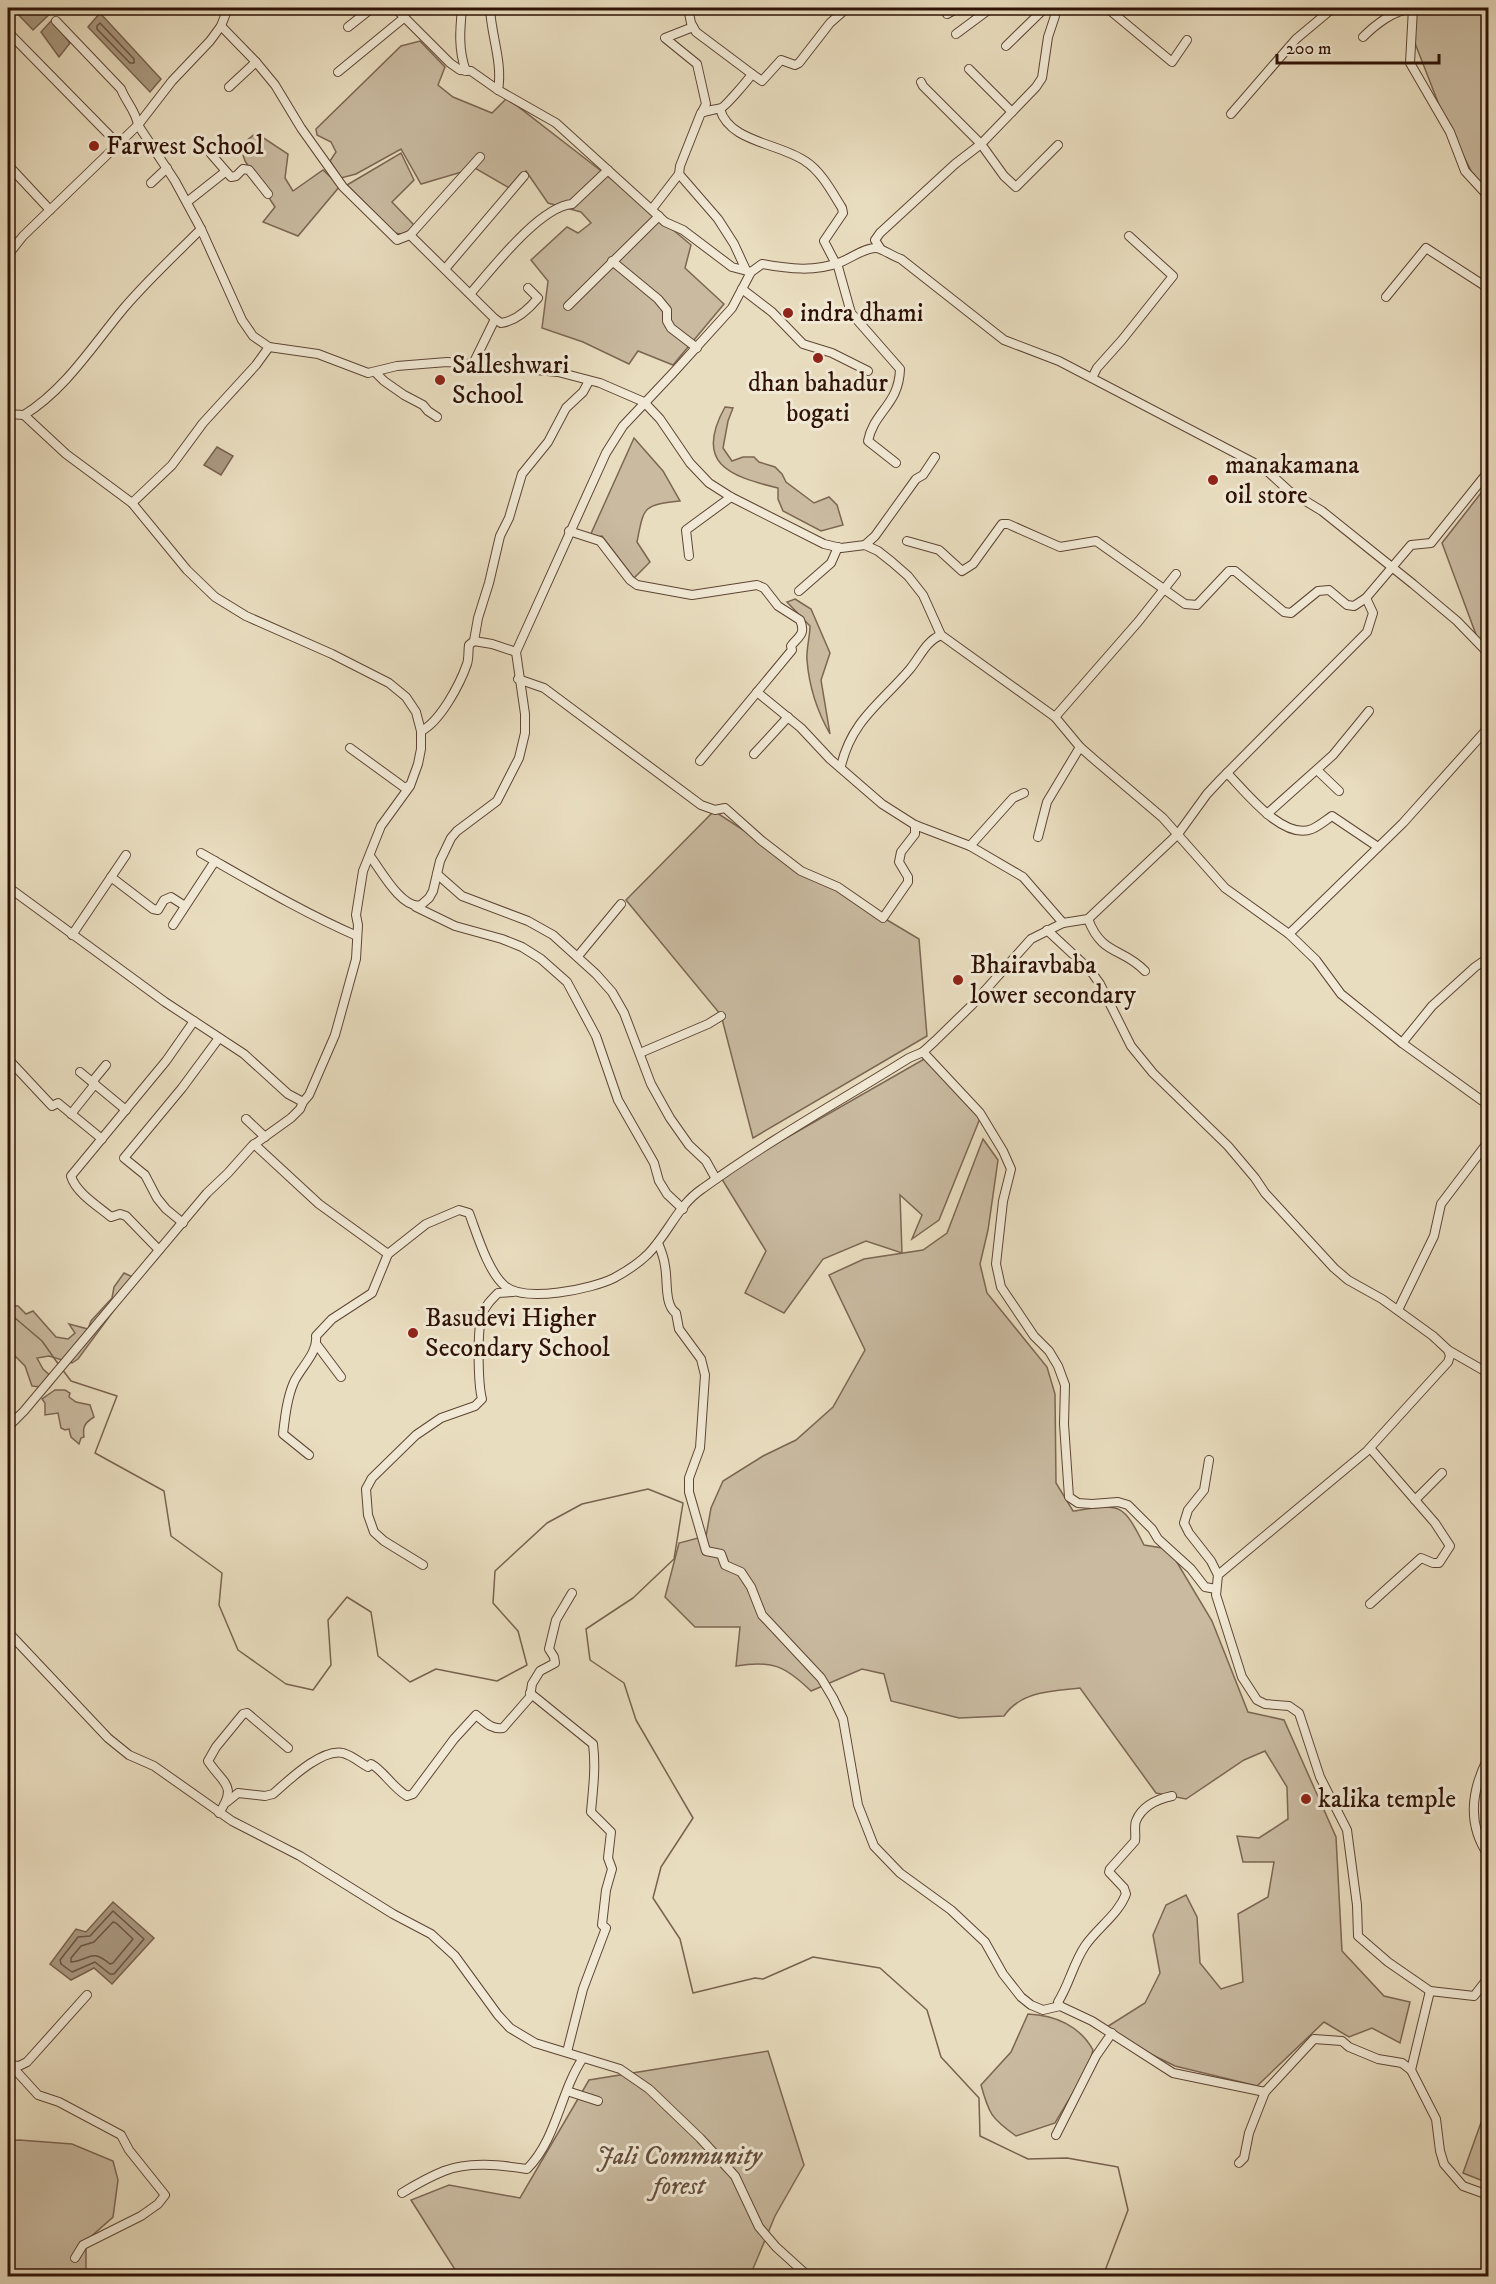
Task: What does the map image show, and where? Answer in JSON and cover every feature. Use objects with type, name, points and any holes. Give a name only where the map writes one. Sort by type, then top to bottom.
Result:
[{"type":"street","points":[[8,255],[23,236],[138,124],[172,81],[210,41],[221,26],[228,8]]},
{"type":"street","points":[[348,27],[372,8]]},
{"type":"street","points":[[395,8],[450,63],[460,70],[471,71],[498,90],[556,123],[659,216],[732,267],[748,271],[762,264],[806,270],[837,263],[873,248],[880,248]]},
{"type":"street","points":[[462,8],[460,42],[466,71]]},
{"type":"street","points":[[490,8],[490,23],[500,78],[498,90]]},
{"type":"street","points":[[688,8],[696,32],[762,81],[781,60],[795,65],[799,63],[830,23],[847,8]]},
{"type":"street","points":[[947,14],[958,8]]},
{"type":"street","points":[[956,34],[991,8]]},
{"type":"street","points":[[1006,46],[1045,8]]},
{"type":"street","points":[[1107,8],[1172,62],[1187,40]]},
{"type":"street","points":[[1231,114],[1296,39],[1333,8]]},
{"type":"street","points":[[1363,37],[1378,24],[1402,10],[1413,8],[1410,63],[1450,132],[1465,171],[1488,196]]},
{"type":"street","points":[[1057,10],[1048,38],[1042,78],[1036,87],[981,144],[955,164],[880,233],[875,240],[880,248],[887,254],[901,259],[1005,340],[1059,361],[1264,468],[1289,491],[1322,511],[1457,621],[1488,653]]},
{"type":"street","points":[[338,72],[405,17]]},
{"type":"street","points":[[56,21],[121,89],[136,115],[138,124],[187,202],[242,320],[253,336],[269,347],[318,354],[369,373],[376,373],[384,368],[426,363],[473,364],[558,372],[623,392],[644,402],[660,419],[690,463],[709,483],[731,497],[824,544],[838,547],[865,545],[878,551],[908,576],[923,595],[941,635],[1055,717],[1080,747],[1158,812],[1225,888],[1289,934],[1317,960],[1337,991],[1402,1043],[1488,1105]]},
{"type":"street","points":[[221,26],[256,62],[275,86],[301,128],[343,187],[397,240],[410,235],[480,157]]},
{"type":"street","points":[[652,209],[679,174],[680,166],[706,104],[697,64],[665,38],[693,27]]},
{"type":"street","points":[[8,32],[118,144]]},
{"type":"street","points":[[229,87],[256,62]]},
{"type":"street","points":[[969,69],[1012,112]]},
{"type":"street","points":[[702,112],[720,109],[727,104],[752,74]]},
{"type":"street","points":[[921,82],[981,144],[1004,176],[1016,188],[1058,145]]},
{"type":"street","points":[[720,109],[723,119],[741,133],[781,148],[801,159],[821,177],[842,208],[843,213],[824,241],[837,263],[851,313],[900,369],[894,398],[872,429],[868,441],[896,463]]},
{"type":"street","points":[[211,154],[232,177],[246,168],[268,194]]},
{"type":"street","points":[[8,165],[50,210]]},
{"type":"street","points":[[151,183],[167,168]]},
{"type":"street","points":[[470,294],[541,218],[565,205],[572,204],[608,170]]},
{"type":"street","points":[[187,202],[225,172]]},
{"type":"street","points":[[416,907],[425,903],[429,898],[436,884],[440,861],[451,838],[496,801],[519,758],[525,734],[525,714],[518,679],[516,652],[606,453],[623,426],[732,308],[742,290],[748,271],[734,244],[718,219],[679,174]]},
{"type":"street","points":[[445,269],[524,177]]},
{"type":"street","points":[[568,306],[659,216]]},
{"type":"street","points":[[8,414],[24,415],[40,405],[85,358],[125,307],[201,229]]},
{"type":"street","points":[[410,235],[501,323],[512,322],[532,306],[538,298],[528,288]]},
{"type":"street","points":[[1092,378],[1097,368],[1173,276],[1129,236]]},
{"type":"street","points":[[1386,297],[1426,248],[1488,288]]},
{"type":"street","points":[[612,261],[658,299],[667,310],[671,328],[697,348]]},
{"type":"street","points":[[742,290],[772,312],[803,344],[832,353],[868,371]]},
{"type":"street","points":[[473,364],[495,319]]},
{"type":"street","points":[[132,503],[172,465],[203,423],[256,365],[269,347]]},
{"type":"street","points":[[376,373],[395,390],[423,405],[436,417]]},
{"type":"street","points":[[421,731],[430,727],[448,701],[467,665],[469,645],[474,641],[500,536],[509,518],[522,474],[548,442],[566,408],[583,392],[589,381]]},
{"type":"street","points":[[8,1427],[24,1411],[207,1193],[254,1144],[291,1118],[309,1095],[335,1035],[356,959],[358,925],[356,915],[363,871],[381,826],[410,785],[421,749],[421,731],[416,712],[406,697],[389,683],[332,654],[246,616],[215,597],[187,570],[132,503],[66,454],[24,415]]},
{"type":"street","points":[[865,545],[875,536],[916,479],[923,475],[935,457]]},
{"type":"street","points":[[907,541],[939,550],[962,572],[973,564],[1002,524],[1008,524],[1060,547],[1096,542],[1185,604],[1197,605],[1229,571],[1235,571],[1284,612],[1291,613],[1318,591],[1329,590],[1347,605],[1354,606],[1366,598],[1411,545],[1431,543],[1488,472]]},
{"type":"street","points":[[689,556],[686,530],[731,497]]},
{"type":"street","points":[[569,531],[600,541],[630,580],[644,588],[692,596],[757,585],[764,588],[778,606],[800,620],[803,631],[791,646],[792,650],[700,761]]},
{"type":"street","points":[[799,591],[831,563],[838,547]]},
{"type":"street","points":[[1055,717],[1176,574]]},
{"type":"street","points":[[341,1377],[317,1345],[316,1336],[323,1327],[372,1293],[387,1254],[426,1224],[459,1210],[469,1213],[494,1272],[504,1286],[518,1292],[545,1294],[590,1286],[614,1278],[646,1257],[689,1198],[849,1095],[909,1058],[923,1052],[972,1005],[1030,939],[1063,923],[1088,919],[1178,834],[1207,794],[1367,632],[1373,613],[1366,598]]},
{"type":"street","points":[[841,766],[850,741],[867,714],[906,673],[928,643],[941,635]]},
{"type":"street","points":[[474,641],[516,652]]},
{"type":"street","points":[[518,679],[544,688],[701,805],[716,810],[725,808],[801,872],[838,887],[883,918],[908,882],[908,877],[899,862],[901,852],[915,834],[915,825]]},
{"type":"street","points":[[757,692],[788,717],[830,759],[841,766],[882,804],[915,825],[970,846],[1023,877],[1063,923]]},
{"type":"street","points":[[1267,814],[1333,755],[1369,711]]},
{"type":"street","points":[[754,754],[788,717]]},
{"type":"street","points":[[1289,934],[1403,824],[1488,728]]},
{"type":"street","points":[[1038,837],[1047,802],[1080,747]]},
{"type":"street","points":[[350,748],[405,788],[410,785]]},
{"type":"street","points":[[1317,770],[1339,792]]},
{"type":"street","points":[[1227,773],[1267,814],[1295,831],[1311,829],[1332,816],[1378,847]]},
{"type":"street","points":[[970,846],[1013,798],[1024,793]]},
{"type":"street","points":[[201,853],[240,874],[268,893],[336,928],[357,936]]},
{"type":"street","points":[[72,935],[126,855]]},
{"type":"street","points":[[370,856],[389,884],[411,905],[465,930],[502,939],[522,947],[541,959],[567,982],[596,1036],[618,1100],[654,1163],[659,1181],[667,1194],[683,1209]]},
{"type":"street","points":[[173,925],[215,861]]},
{"type":"street","points":[[436,874],[462,896],[528,921],[559,938],[612,992],[624,1013],[651,1083],[670,1118],[689,1145],[706,1161],[716,1179]]},
{"type":"street","points":[[111,877],[153,909],[158,910],[164,900],[171,897],[185,906]]},
{"type":"street","points":[[8,887],[72,935],[244,1054],[288,1094],[303,1102]]},
{"type":"street","points":[[578,956],[621,904]]},
{"type":"street","points":[[1088,919],[1092,931],[1105,946],[1145,970]]},
{"type":"street","points":[[1047,930],[1068,947],[1090,970],[1100,984],[1131,1046],[1153,1073],[1228,1146],[1265,1193],[1334,1268],[1348,1280],[1398,1310],[1448,1350],[1488,1373]]},
{"type":"street","points":[[1402,1043],[1432,1006],[1488,958]]},
{"type":"street","points":[[640,1053],[722,1016]]},
{"type":"street","points":[[159,1250],[126,1216],[120,1214],[111,1217],[75,1186],[71,1176],[166,1061],[194,1021]]},
{"type":"street","points":[[183,1222],[166,1209],[145,1174],[124,1158],[182,1088],[219,1038]]},
{"type":"street","points":[[923,1052],[980,1113],[1004,1151],[1011,1168],[1003,1202],[996,1264],[1001,1287],[1030,1330],[1049,1351],[1065,1385],[1064,1424],[1069,1497],[1078,1503],[1118,1502],[1128,1505],[1152,1529],[1158,1539],[1191,1569],[1205,1587],[1216,1589]]},
{"type":"street","points":[[8,1059],[52,1106],[58,1103],[102,1139]]},
{"type":"street","points":[[71,1114],[106,1065]]},
{"type":"street","points":[[80,1072],[126,1110]]},
{"type":"street","points":[[246,1119],[265,1137]]},
{"type":"street","points":[[1398,1310],[1434,1236],[1441,1204],[1488,1142]]},
{"type":"street","points":[[254,1144],[319,1203],[387,1254]]},
{"type":"street","points":[[658,1243],[665,1265],[667,1293],[672,1310],[676,1313],[679,1329],[701,1359],[705,1375],[700,1448],[689,1478],[689,1492],[706,1551],[721,1554],[725,1564],[741,1572],[762,1615],[821,1678],[833,1698],[843,1719],[858,1804],[874,1846],[900,1873],[951,1910],[985,1942],[1003,1974],[1031,2005],[1043,2010],[1060,2006],[1092,2021],[1173,2073],[1265,2092]]},
{"type":"street","points":[[423,1565],[384,1541],[374,1532],[368,1515],[366,1489],[372,1478],[416,1435],[441,1418],[475,1406],[482,1400],[479,1377],[480,1324],[483,1313],[488,1302],[498,1293],[518,1292]]},
{"type":"street","points":[[309,1455],[283,1434],[285,1410],[294,1383],[317,1345]]},
{"type":"street","points":[[1218,1575],[1370,1448],[1448,1362],[1450,1356],[1448,1350]]},
{"type":"street","points":[[1370,1448],[1450,1543],[1449,1549],[1439,1563],[1421,1558],[1370,1604]]},
{"type":"street","points":[[1209,1460],[1204,1490],[1188,1510],[1184,1523],[1211,1561],[1218,1575],[1216,1589],[1231,1644],[1242,1677],[1250,1692],[1257,1700],[1265,1704],[1289,1706],[1299,1713],[1320,1777],[1347,1830],[1357,1905],[1358,1936],[1388,1962],[1430,1991],[1474,1996],[1488,1978]]},
{"type":"street","points":[[1415,1500],[1442,1473]]},
{"type":"street","points":[[219,1813],[238,1793],[265,1796],[273,1794],[319,1756],[340,1752],[353,1756],[368,1767],[371,1764],[376,1767],[387,1781],[406,1796],[413,1794],[454,1738],[476,1715],[488,1725],[497,1729],[503,1728],[530,1697],[532,1684],[540,1671],[555,1663],[549,1649],[554,1626],[572,1593]]},
{"type":"street","points":[[8,1632],[108,1738],[129,1755],[154,1766],[219,1813],[300,1856],[393,1914],[431,1934],[455,1956],[510,2028],[535,2043],[620,2069],[650,2090],[700,2138],[735,2176],[759,2227],[808,2277]]},
{"type":"street","points":[[530,1693],[593,1744],[596,1768],[592,1783],[591,1812],[611,1832],[608,1858],[612,1869],[606,1890],[602,1925],[606,1928],[583,1989],[567,2052]]},
{"type":"street","points":[[227,1802],[229,1795],[227,1784],[208,1761],[216,1747],[243,1714],[247,1713],[288,1748]]},
{"type":"street","points":[[1488,1758],[1475,1791],[1473,1814],[1478,1838],[1488,1855]]},
{"type":"street","points":[[1060,2006],[1058,2002],[1086,1945],[1115,1912],[1126,1894],[1124,1888],[1109,1872],[1111,1867],[1136,1841],[1136,1822],[1146,1809],[1158,1799],[1172,1796]]},
{"type":"street","points":[[1488,1879],[1488,1890]]},
{"type":"street","points":[[1411,2070],[1430,1991]]},
{"type":"street","points":[[9,2063],[19,2066],[27,2062],[87,1995]]},
{"type":"street","points":[[1056,2135],[1096,2056],[1112,2033]]},
{"type":"street","points":[[1239,2163],[1244,2158],[1249,2133],[1265,2092],[1314,2039],[1342,2041],[1349,2047],[1378,2059],[1402,2063],[1411,2070],[1436,2119],[1444,2164],[1463,2186],[1488,2195]]},
{"type":"street","points":[[402,2193],[445,2170],[460,2167],[497,2165],[527,2169],[544,2148],[576,2069],[583,2058]]},
{"type":"street","points":[[9,2063],[38,2095],[58,2102],[121,2135],[129,2150],[165,2195],[158,2204],[141,2216],[82,2245],[75,2258]]},
{"type":"street","points":[[567,2091],[598,2101]]},
{"type":"green space","points":[[1419,8],[1488,8],[1488,193],[1475,179],[1441,110],[1411,33]]},
{"type":"green space","points":[[420,41],[445,67],[438,85],[453,97],[492,113],[507,98],[627,191],[691,245],[685,268],[724,304],[673,365],[638,351],[629,364],[583,342],[542,328],[548,281],[531,260],[567,227],[578,233],[591,223],[581,212],[548,203],[526,171],[511,189],[475,168],[421,184],[401,149],[356,174],[341,178],[330,161],[336,152],[331,142],[317,135],[316,129],[401,46]]},
{"type":"green space","points":[[256,133],[288,154],[285,178],[293,191],[323,170],[340,186],[298,236],[263,222],[275,207],[245,161],[240,146]]},
{"type":"green space","points":[[401,153],[414,180],[392,202],[414,225],[406,235],[395,233],[347,185]]},
{"type":"green space","points":[[725,407],[733,408],[723,448],[732,461],[743,457],[754,457],[759,462],[775,467],[786,482],[814,503],[829,497],[837,505],[843,525],[821,531],[783,511],[778,499],[778,488],[744,478],[721,464],[715,454],[713,442],[716,426]]},
{"type":"green space","points":[[634,438],[663,471],[680,501],[652,506],[644,514],[637,542],[650,562],[634,578],[602,536],[589,538]]},
{"type":"green space","points":[[1488,484],[1488,656],[1481,648],[1442,543]]},
{"type":"green space","points":[[795,599],[811,609],[830,653],[821,680],[830,734],[821,716],[810,679],[807,656],[810,626],[787,602]]},
{"type":"green space","points":[[714,811],[815,877],[919,939],[927,1036],[753,1138],[721,1015],[626,900]]},
{"type":"green space","points":[[926,1058],[981,1116],[939,1220],[912,1239],[922,1215],[900,1195],[902,1253],[866,1241],[823,1259],[784,1313],[745,1293],[766,1251],[720,1176]]},
{"type":"green space","points":[[983,1139],[998,1160],[988,1230],[980,1264],[987,1293],[1047,1367],[1055,1394],[1056,1483],[1073,1511],[1101,1507],[1118,1509],[1130,1520],[1144,1545],[1169,1549],[1212,1621],[1248,1712],[1284,1720],[1336,1837],[1342,1951],[1384,1996],[1410,2002],[1400,2043],[1372,2028],[1349,2037],[1324,2022],[1257,2086],[1175,2066],[1102,2030],[1145,2003],[1160,1973],[1153,1935],[1166,1905],[1186,1895],[1197,1917],[1200,1963],[1221,1989],[1243,1982],[1238,1914],[1268,1897],[1274,1862],[1243,1862],[1237,1836],[1259,1838],[1288,1819],[1287,1787],[1265,1751],[1244,1760],[1186,1799],[1156,1793],[1080,1688],[1028,1697],[1011,1708],[1004,1716],[959,1718],[891,1701],[884,1674],[862,1669],[811,1691],[794,1676],[778,1667],[760,1664],[736,1666],[740,1627],[695,1627],[665,1597],[679,1543],[706,1536],[711,1508],[723,1481],[763,1456],[796,1440],[833,1407],[865,1350],[829,1275],[864,1259],[923,1250],[947,1233]]},
{"type":"green space","points":[[124,1273],[137,1279],[78,1359],[72,1363],[49,1356],[37,1358],[43,1369],[55,1380],[49,1388],[32,1386],[25,1366],[8,1349],[8,1305],[18,1306],[26,1314],[33,1311],[56,1337],[68,1339],[75,1333],[69,1324],[88,1329],[91,1321],[112,1298],[114,1287]]},
{"type":"green space","points":[[55,1390],[65,1390],[76,1402],[90,1405],[94,1417],[85,1425],[84,1437],[81,1438],[79,1444],[71,1437],[69,1429],[61,1428],[58,1413],[45,1415],[45,1403],[42,1399]]},
{"type":"green space","points":[[1028,2014],[1066,2023],[1081,2034],[1093,2050],[1089,2066],[1055,2123],[1016,2136],[992,2115],[981,2085],[1011,2052]]},
{"type":"green space","name":"Jali Community forest","points":[[768,2051],[804,2165],[775,2216],[750,2276],[459,2276],[411,2200],[449,2185],[520,2198],[589,2080]]},
{"type":"green space","points":[[1488,2103],[1488,2183],[1463,2173]]},
{"type":"green space","points":[[8,2141],[72,2144],[113,2161],[118,2180],[113,2217],[86,2241],[86,2276],[8,2276]]},
{"type":"water","points":[[12,8],[56,8],[33,30]]},
{"type":"water","points":[[100,13],[161,79],[150,92],[88,27]]},
{"type":"water","points":[[52,20],[70,43],[59,57],[41,32]]},
{"type":"water","points":[[217,447],[233,456],[221,475],[204,465]]},
{"type":"water","points":[[113,1902],[154,1938],[112,1984],[94,1968],[71,1980],[50,1964],[76,1929],[86,1932]]},
{"type":"waterway","points":[[8,1312],[42,1341],[59,1365]]},
{"type":"waterway","points":[[62,1369],[71,1381],[117,1396],[95,1453],[164,1491],[171,1536],[222,1573],[219,1605],[238,1650],[286,1684],[313,1690],[331,1665],[328,1620],[347,1597],[371,1612],[378,1656],[410,1682],[436,1669],[497,1681],[527,1665],[518,1631],[493,1603],[495,1571],[547,1523],[582,1504],[648,1489],[683,1503],[674,1559],[633,1598],[586,1629],[590,1660],[624,1683],[636,1720],[693,1818],[661,1867],[653,1898],[680,1939],[693,1993],[755,1978],[763,1979],[813,1957],[880,1968],[927,2010],[941,2057],[979,2098],[980,2136],[1028,2159],[1067,2158],[1118,2167],[1128,2210],[1103,2276]]},
{"type":"place","name":"Farwest School","points":[[94,146]]},
{"type":"place","name":"indra dhami","points":[[788,313]]},
{"type":"place","name":"dhan bahadur bogati","points":[[818,358]]},
{"type":"place","name":"Salleshwari School","points":[[440,380]]},
{"type":"place","name":"manakamana oil store","points":[[1213,480]]},
{"type":"place","name":"Bhairavbaba lower secondary","points":[[958,980]]},
{"type":"place","name":"Basudevi Higher Secondary School","points":[[413,1333]]},
{"type":"place","name":"kalika temple","points":[[1306,1799]]}]
